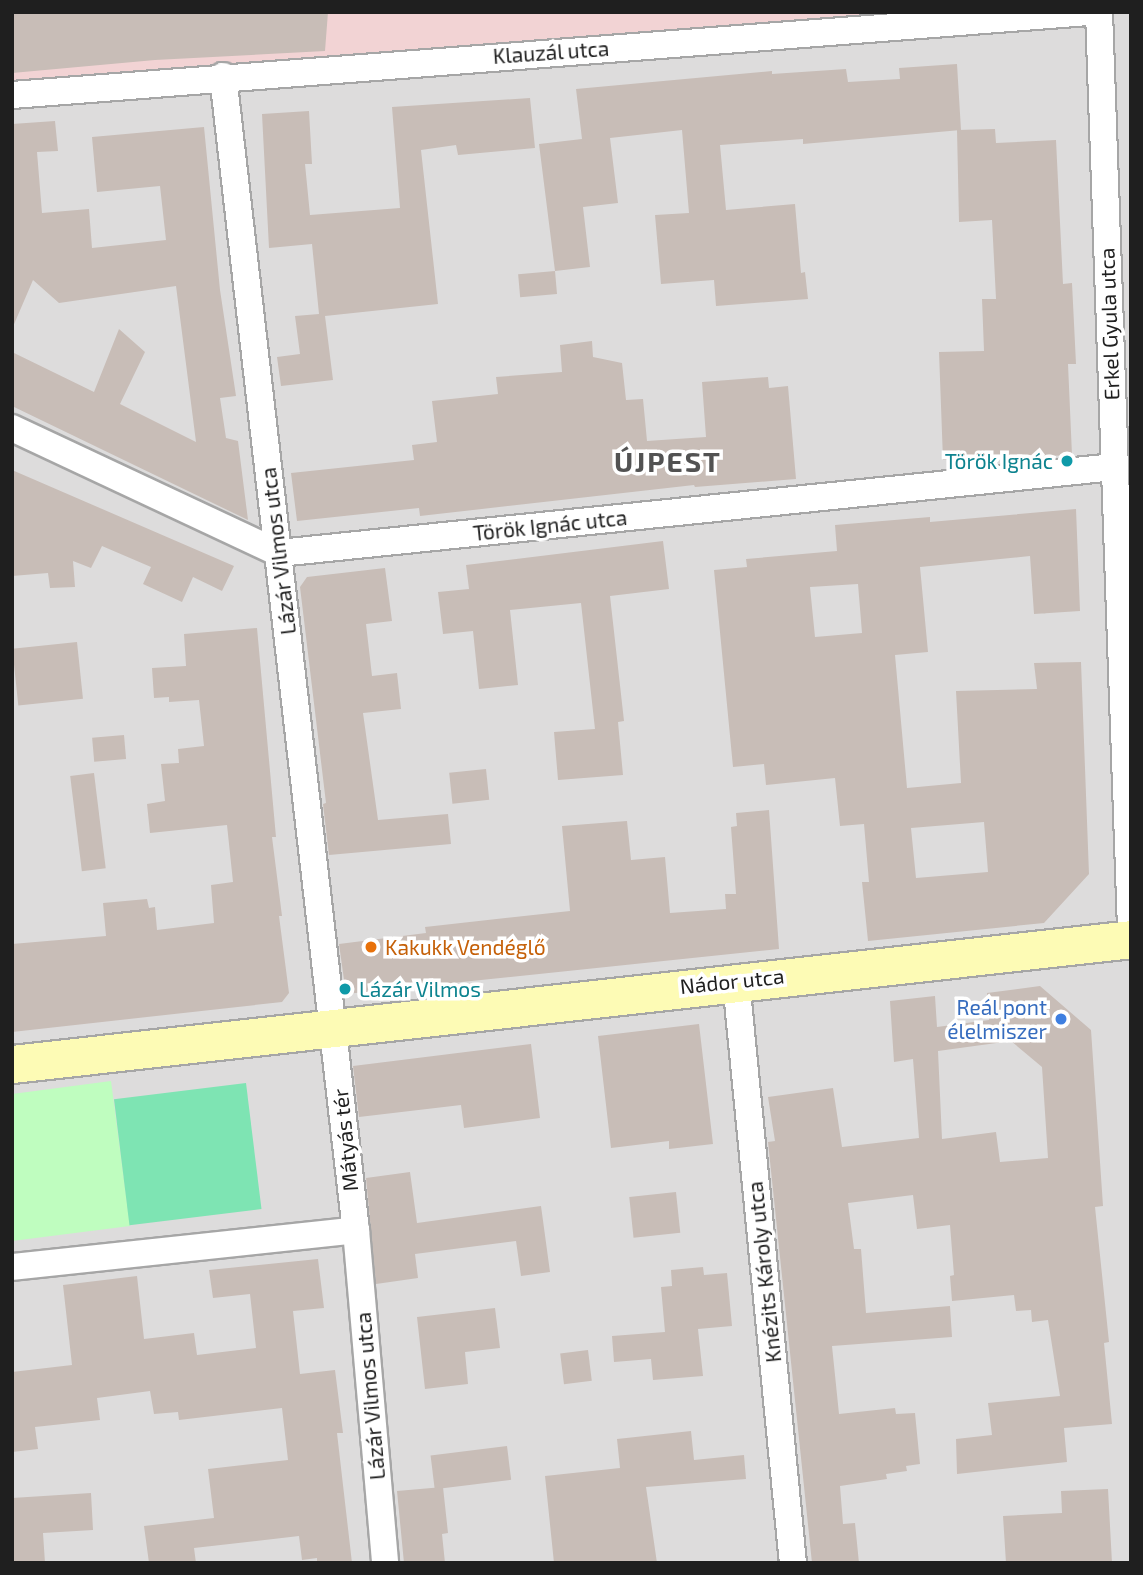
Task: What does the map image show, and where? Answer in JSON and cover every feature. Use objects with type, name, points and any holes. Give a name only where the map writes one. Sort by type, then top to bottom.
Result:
[{"type":"street","name":"Klauzál utca","points":[[12,94],[1089,12]]},
{"type":"street","name":"Erkel Gyula utca","points":[[1099,12],[1131,930]]},
{"type":"street","name":"Lázár Vilmos utca","points":[[223,76],[333,1027]]},
{"type":"street","points":[[12,428],[279,553]]},
{"type":"street","name":"Török Ignác utca","points":[[279,553],[1114,467]]},
{"type":"street","name":"Nádor utca","points":[[333,1027],[1131,939]]},
{"type":"street","name":"Knézits Károly utca","points":[[736,981],[793,1563]]},
{"type":"street","points":[[12,1064],[333,1027]]},
{"type":"street","name":"Mátyás tér","points":[[333,1027],[356,1230]]},
{"type":"street","name":"Lázár Vilmos utca","points":[[356,1230],[385,1563]]},
{"type":"street","points":[[12,1267],[356,1230]]},
{"type":"shaded area","points":[[12,12],[919,12],[12,84]]},
{"type":"shaded area","points":[[919,12],[1131,12],[1131,1563],[12,1563],[12,84]]},
{"type":"green space","points":[[111,1081],[130,1226],[12,1241],[12,1094]]},
{"type":"green space","points":[[246,1083],[261,1209],[129,1225],[114,1099]]},
{"type":"building","points":[[12,12],[328,12],[325,51],[155,60],[12,73]]},
{"type":"building","points":[[957,64],[961,130],[803,144],[803,139],[720,145],[726,210],[795,204],[801,273],[805,272],[808,299],[716,306],[714,280],[661,284],[655,215],[689,213],[682,130],[610,138],[618,203],[583,207],[590,267],[555,271],[539,144],[582,139],[576,89],[772,71],[772,74],[846,69],[848,82],[900,79],[899,68]]},
{"type":"building","points":[[530,98],[535,148],[458,155],[456,145],[421,150],[438,304],[325,316],[333,380],[281,386],[277,357],[300,354],[295,316],[319,314],[312,244],[269,248],[262,114],[309,111],[312,164],[305,164],[310,215],[400,208],[392,107]]},
{"type":"building","points":[[55,121],[58,151],[37,152],[42,213],[89,209],[92,248],[166,240],[160,186],[97,192],[92,137],[204,127],[220,290],[236,396],[220,398],[226,438],[238,441],[248,520],[12,406],[12,352],[94,392],[119,329],[145,352],[120,404],[196,442],[176,286],[59,303],[33,280],[12,329],[12,124]]},
{"type":"building","points":[[995,129],[996,143],[1056,140],[1063,284],[1072,283],[1076,364],[1068,364],[1072,455],[943,460],[939,352],[984,351],[982,299],[996,299],[992,220],[959,222],[957,130]]},
{"type":"building","points":[[555,271],[557,294],[520,297],[518,274]]},
{"type":"building","points":[[592,341],[593,357],[622,363],[626,400],[643,399],[647,441],[706,437],[702,382],[768,377],[769,388],[788,386],[796,479],[694,485],[420,516],[419,508],[297,521],[291,473],[414,460],[412,445],[437,442],[432,401],[498,394],[496,377],[562,372],[560,345]]},
{"type":"building","points":[[12,470],[234,566],[222,591],[193,577],[182,602],[143,584],[151,567],[102,546],[91,568],[73,561],[75,587],[50,588],[48,573],[12,576]]},
{"type":"building","points":[[1076,509],[1080,611],[1034,614],[1030,556],[920,567],[928,652],[895,655],[907,788],[961,783],[956,691],[1037,689],[1034,663],[1081,662],[1089,874],[1044,923],[868,941],[862,882],[869,882],[864,824],[840,826],[835,778],[766,785],[764,764],[733,767],[714,570],[747,567],[746,559],[837,551],[835,525],[930,517],[930,522]],"holes":[[[858,584],[862,633],[815,637],[810,587]],[[984,822],[988,872],[916,878],[911,828]]]},
{"type":"building","points":[[663,541],[669,589],[610,596],[624,721],[618,722],[623,775],[558,780],[554,732],[595,729],[581,603],[510,610],[518,685],[479,689],[473,631],[443,634],[438,592],[469,589],[466,565]]},
{"type":"building","points":[[385,568],[392,621],[366,624],[372,676],[397,673],[401,709],[363,713],[378,820],[448,814],[451,844],[329,855],[323,804],[326,803],[300,587],[307,577]]},
{"type":"building","points":[[257,628],[276,837],[272,837],[289,993],[282,1002],[12,1032],[12,944],[106,936],[103,903],[147,899],[149,908],[155,907],[157,930],[214,923],[211,885],[233,882],[227,825],[150,833],[147,804],[165,801],[161,764],[179,763],[178,749],[204,746],[199,700],[169,702],[169,697],[154,698],[152,668],[186,666],[184,634]]},
{"type":"building","points":[[77,642],[83,699],[18,705],[12,649]]},
{"type":"building","points":[[124,735],[126,759],[94,762],[92,738]]},
{"type":"building","points":[[486,769],[489,800],[452,804],[449,773]]},
{"type":"building","points":[[94,773],[106,868],[82,871],[70,776]]},
{"type":"building","points":[[769,810],[779,949],[346,994],[339,944],[426,933],[425,927],[570,911],[562,826],[627,821],[631,860],[665,857],[670,913],[726,909],[725,894],[736,894],[731,827],[737,826],[736,813]]},
{"type":"building","points":[[1040,986],[1091,1030],[1103,1206],[1095,1207],[1109,1342],[1104,1343],[1112,1424],[1064,1428],[1067,1462],[957,1474],[956,1439],[992,1435],[988,1403],[1060,1396],[1048,1320],[1032,1322],[1031,1310],[1016,1311],[1014,1295],[952,1301],[950,1276],[954,1275],[950,1225],[917,1229],[913,1195],[848,1203],[854,1249],[861,1249],[866,1313],[950,1306],[952,1337],[832,1346],[839,1414],[895,1408],[896,1414],[915,1413],[920,1464],[906,1466],[907,1471],[886,1474],[887,1479],[840,1486],[843,1524],[855,1523],[859,1563],[812,1563],[768,1142],[775,1141],[768,1097],[833,1088],[842,1147],[919,1138],[913,1059],[894,1062],[890,1001],[935,996],[937,1027],[989,1020],[987,993]],"holes":[[[1011,1041],[1042,1067],[1048,1158],[1000,1162],[996,1132],[942,1139],[938,1051]]]},
{"type":"building","points":[[699,1024],[713,1144],[669,1149],[669,1141],[611,1148],[598,1036]]},
{"type":"building","points":[[531,1044],[540,1118],[464,1128],[461,1105],[359,1117],[353,1066]]},
{"type":"building","points":[[410,1172],[417,1223],[541,1206],[550,1272],[521,1276],[516,1241],[415,1254],[418,1278],[376,1284],[366,1178]]},
{"type":"building","points":[[676,1192],[680,1233],[634,1238],[629,1197]]},
{"type":"building","points":[[318,1259],[324,1308],[293,1311],[300,1374],[335,1370],[343,1433],[337,1433],[352,1563],[317,1563],[317,1558],[302,1560],[299,1536],[194,1548],[196,1563],[149,1563],[144,1526],[214,1518],[208,1469],[288,1460],[282,1408],[179,1420],[178,1412],[154,1414],[150,1391],[97,1398],[100,1420],[35,1427],[38,1449],[12,1452],[12,1372],[72,1365],[63,1285],[137,1276],[144,1339],[194,1333],[197,1355],[256,1348],[250,1294],[213,1298],[209,1270]]},
{"type":"building","points":[[703,1267],[704,1275],[727,1273],[732,1326],[698,1329],[703,1376],[653,1380],[651,1359],[614,1362],[612,1336],[665,1332],[661,1287],[672,1286],[671,1270]]},
{"type":"building","points":[[495,1308],[500,1348],[465,1352],[468,1384],[425,1389],[417,1317]]},
{"type":"building","points":[[588,1350],[592,1381],[564,1384],[560,1353]]},
{"type":"building","points":[[691,1431],[694,1460],[744,1455],[746,1479],[646,1487],[657,1563],[554,1563],[545,1476],[620,1468],[617,1439]]},
{"type":"building","points":[[507,1446],[511,1480],[435,1489],[431,1455]]},
{"type":"building","points":[[443,1487],[448,1533],[442,1534],[445,1563],[404,1563],[397,1491]]},
{"type":"building","points":[[1108,1489],[1112,1563],[1006,1563],[1003,1516],[1062,1513],[1061,1491]]},
{"type":"building","points":[[91,1493],[93,1530],[43,1533],[45,1563],[12,1563],[12,1498]]},
{"type":"place","name":"Török Ignác","points":[[1067,461]]},
{"type":"place","name":"Kakukk Vendéglő","points":[[371,947]]},
{"type":"place","name":"Lázár Vilmos","points":[[345,989]]},
{"type":"place","name":"Reál pont élelmiszer","points":[[1061,1019]]},
{"type":"district","name":"ÚJPEST","points":[[668,461]]}]
